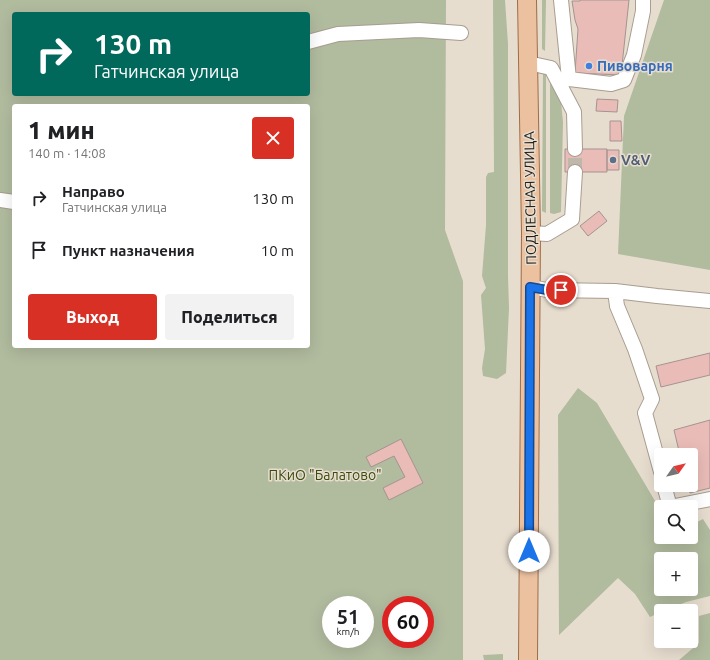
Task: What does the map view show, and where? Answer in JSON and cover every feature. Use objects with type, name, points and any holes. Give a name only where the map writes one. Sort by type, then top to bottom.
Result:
[{"type":"main road","name":"ПОДЛЕСНАЯ УЛИЦА","points":[[527,0],[531,233],[528,660]]},
{"type":"street","points":[[561,0],[569,79],[611,84],[624,80],[634,55],[643,11],[643,0]]},
{"type":"street","points":[[310,41],[338,34],[418,30],[461,33]]},
{"type":"street","points":[[528,63],[551,68],[574,112],[575,149]]},
{"type":"street","points":[[531,233],[547,234],[572,219],[575,172]]},
{"type":"street","points":[[0,200],[12,202]]},
{"type":"street","points":[[530,287],[547,290],[615,291],[710,301]]},
{"type":"street","points":[[615,291],[617,306],[635,349],[652,399],[645,413],[654,448]]},
{"type":"street","points":[[666,492],[670,507],[710,499]]},
{"type":"green space","name":"ПКиО \"Балатово\"","points":[[0,0],[446,0],[445,230],[463,281],[463,660],[0,660]]},
{"type":"green space","points":[[493,0],[505,0],[508,44],[509,308],[506,373],[497,379],[483,376],[482,368],[485,349],[481,295],[486,288],[482,276],[486,225],[486,177],[488,173],[494,172]]},
{"type":"green space","points":[[542,0],[546,0],[545,51],[542,49]]},
{"type":"green space","points":[[664,0],[710,0],[710,270],[618,254],[624,116]]},
{"type":"green space","points":[[543,72],[546,73],[546,213],[542,211]]},
{"type":"green space","points":[[550,77],[561,102],[563,122],[561,212],[554,214],[550,213]]},
{"type":"green space","points":[[578,388],[597,403],[654,500],[654,544],[698,544],[698,522],[703,519],[710,530],[710,596],[681,604],[654,604],[654,615],[650,617],[635,594],[618,578],[559,635],[558,415]]},
{"type":"green space","points":[[710,613],[710,660],[679,660],[693,648],[698,648],[699,616]]},
{"type":"green space","points":[[503,654],[503,660],[484,660],[483,655]]},
{"type":"building","points":[[629,0],[621,75],[575,73],[578,29],[572,1]]},
{"type":"building","points":[[597,99],[618,100],[617,112],[596,111]]},
{"type":"building","points":[[610,121],[621,121],[622,141],[610,141]]},
{"type":"building","points":[[565,149],[607,149],[607,172],[565,172]]},
{"type":"building","name":"V&V","points":[[607,150],[619,150],[619,170],[607,170]]},
{"type":"building","points":[[599,211],[607,221],[588,236],[580,226]]},
{"type":"building","points":[[710,353],[710,375],[661,387],[656,366]]},
{"type":"building","points":[[710,420],[710,488],[698,491],[698,448],[678,448],[674,430]]},
{"type":"building","points":[[401,439],[423,483],[389,500],[383,488],[405,477],[394,456],[371,467],[366,457]]},
{"type":"tunnel","points":[[575,149],[575,172]]},
{"type":"place","name":"Пивоварня","points":[[589,66]]},
{"type":"place","name":"V&V","points":[[613,160]]},
{"type":"route","points":[[529,551],[530,287],[547,290],[561,290]]}]
